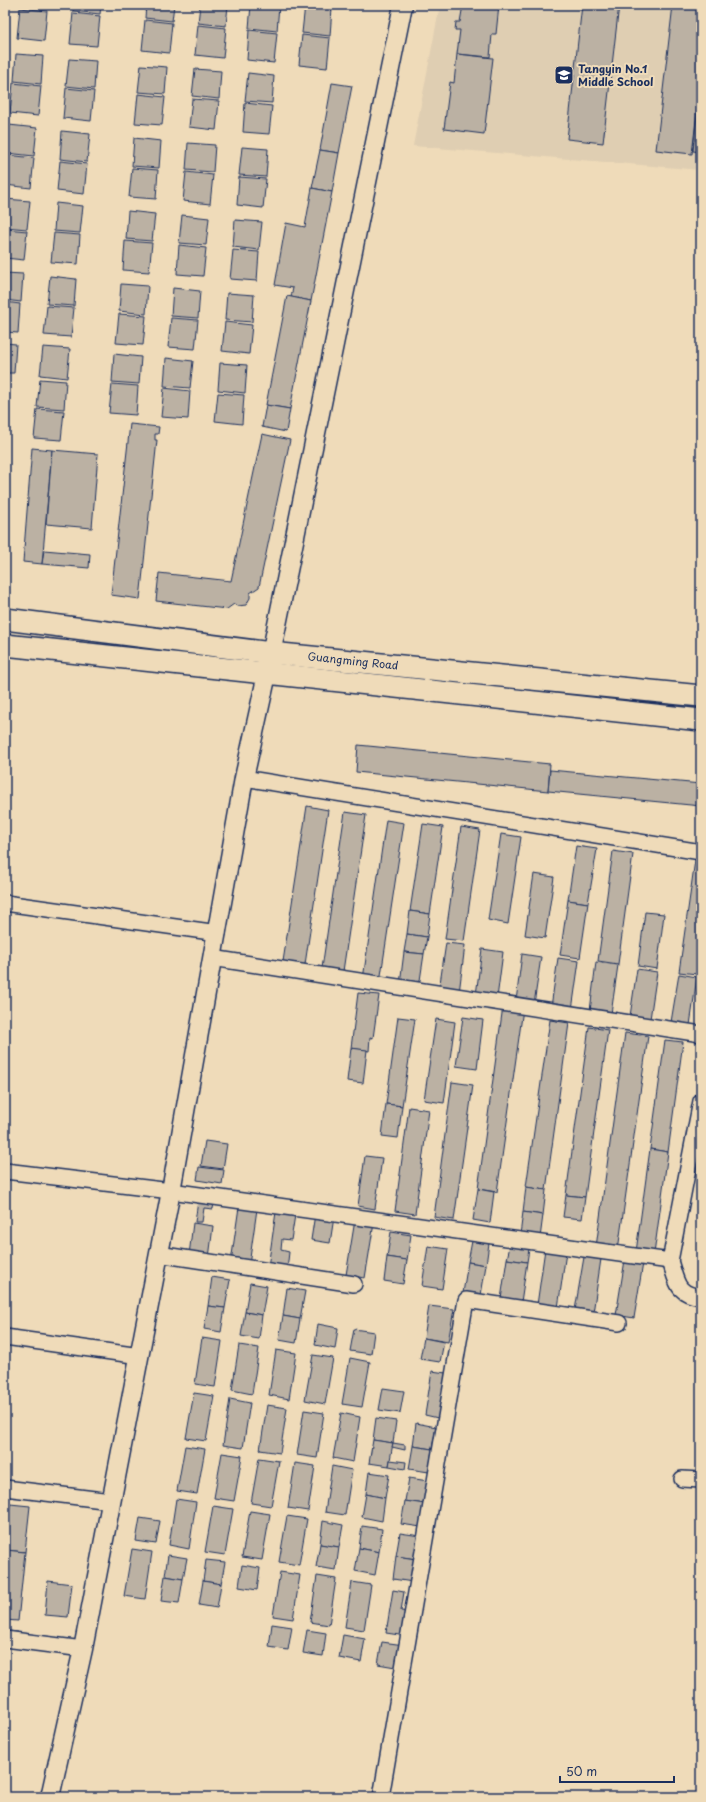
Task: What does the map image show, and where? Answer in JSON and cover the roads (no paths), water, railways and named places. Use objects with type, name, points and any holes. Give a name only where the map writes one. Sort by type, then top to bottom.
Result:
[{"type":"main road","name":"Guangming Road","points":[[5,620],[271,653],[701,696]]},
{"type":"main road","name":"Guangming Road","points":[[5,645],[701,720]]},
{"type":"street","points":[[50,1797],[83,1649],[140,1356],[212,958],[218,933],[244,778],[267,674],[403,5]]},
{"type":"street","points":[[244,778],[701,852]]},
{"type":"street","points":[[5,903],[218,933]]},
{"type":"street","points":[[212,958],[701,1034]]},
{"type":"street","points":[[701,1101],[670,1261],[680,1289],[689,1296],[701,1297]]},
{"type":"street","points":[[5,1171],[171,1191],[670,1261]]},
{"type":"street","points":[[158,1254],[354,1284]]},
{"type":"street","points":[[381,1797],[466,1300],[619,1323]]},
{"type":"street","points":[[5,1337],[140,1356]]},
{"type":"street","points":[[682,1479],[701,1480]]},
{"type":"street","points":[[5,1488],[111,1501]]},
{"type":"street","points":[[5,1639],[83,1649]]},
{"type":"place","name":"Tangyin No.1 Middle School","points":[[564,75]]}]
